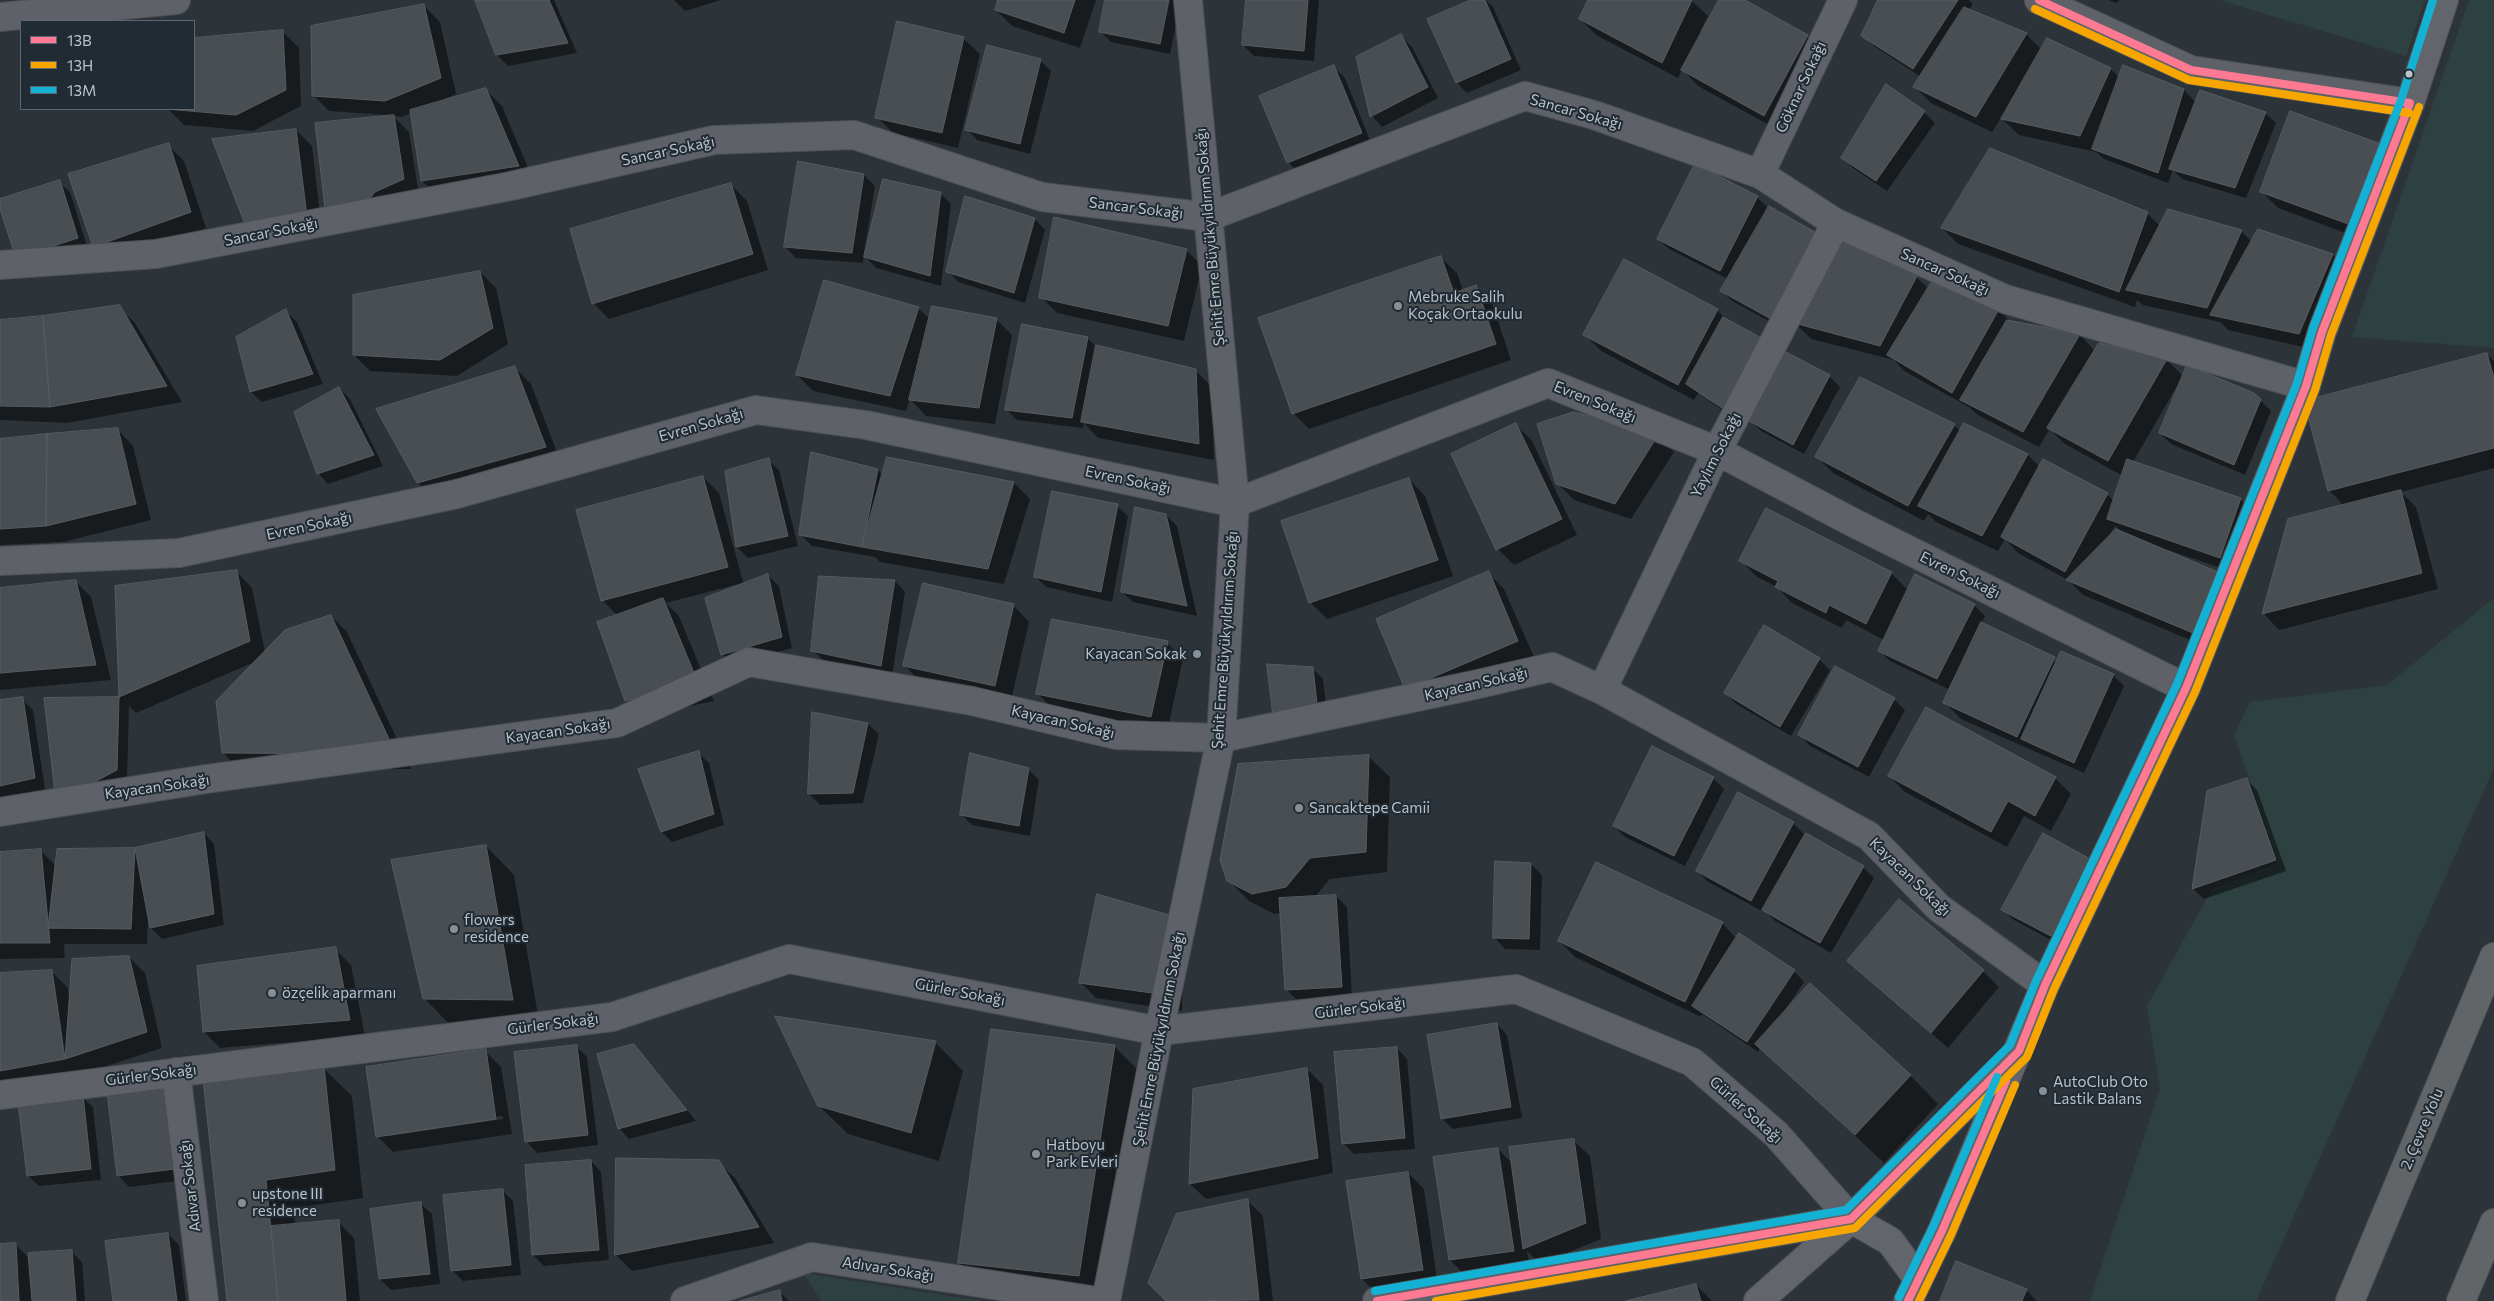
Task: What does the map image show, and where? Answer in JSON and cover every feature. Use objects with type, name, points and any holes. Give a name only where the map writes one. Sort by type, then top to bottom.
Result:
[{"type":"highway","name":"2. Çevre Yolu","points":[[2350,1301],[2494,957]]},
{"type":"highway","points":[[2461,1301],[2494,1222]]},
{"type":"main road","points":[[1913,1290],[1942,1231],[2046,985],[2186,688],[2306,386],[2322,332],[2410,102],[2444,0]]},
{"type":"main road","points":[[1758,1301],[1851,1219],[2019,1051]]},
{"type":"main road","points":[[1851,1219],[1890,1241],[1913,1290]]},
{"type":"street","points":[[0,17],[176,0]]},
{"type":"street","name":"Şehit Emre Büyükyıldırım Sokağı","points":[[1106,1301],[1159,1031],[1221,738],[1235,503],[1188,0]]},
{"type":"street","name":"Göknar Sokağı","points":[[1760,174],[1843,0]]},
{"type":"street","points":[[2039,0],[2191,70],[2410,102]]},
{"type":"street","name":"Sancar Sokağı","points":[[0,265],[156,254],[511,186],[724,140],[854,135],[1042,197],[1208,217],[1525,96],[1594,115],[1760,174],[1836,223],[2005,299],[2306,386]]},
{"type":"street","name":"Yaylım Sokağı","points":[[1602,690],[1717,451],[1836,223]]},
{"type":"street","name":"Evren Sokağı","points":[[0,561],[179,553],[457,494],[756,410],[866,425],[1235,503],[1548,383],[1717,451],[1856,524],[2186,688]]},
{"type":"street","name":"Kayacan Sokağı","points":[[0,812],[216,778],[616,723],[749,662],[972,701],[1116,735],[1221,738],[1465,688],[1552,667],[1602,690],[1869,836],[1939,908],[2046,985]]},
{"type":"street","name":"Gürler Sokağı","points":[[0,1095],[612,1017],[789,959],[1159,1031],[1516,989],[1692,1062],[1776,1134],[1851,1219]]},
{"type":"street","name":"Adıvar Sokağı","points":[[176,1072],[204,1301]]},
{"type":"street","points":[[1377,1301],[1851,1219]]},
{"type":"street","name":"Adıvar Sokağı","points":[[685,1301],[812,1257],[1097,1301]]},
{"type":"green space","points":[[2219,0],[2425,0],[2406,56]]},
{"type":"green space","points":[[2469,0],[2494,0],[2494,348],[2352,337]]},
{"type":"green space","points":[[2494,598],[2494,768],[2256,1301],[2090,1301],[2160,1089],[2147,1006],[2212,889],[2278,863],[2234,735],[2250,702],[2387,685]]},
{"type":"green space","points":[[804,1273],[981,1301],[821,1301]]},
{"type":"building","points":[[475,0],[549,0],[568,43],[496,55]]},
{"type":"building","points":[[998,0],[1075,0],[1064,33],[995,10]]},
{"type":"building","points":[[1105,0],[1169,0],[1160,44],[1099,32]]},
{"type":"building","points":[[1246,0],[1308,0],[1304,51],[1242,45]]},
{"type":"building","points":[[1471,0],[1485,0],[1511,59],[1456,83],[1427,19]]},
{"type":"building","points":[[1588,0],[1692,0],[1662,63],[1579,19]]},
{"type":"building","points":[[1719,0],[1745,0],[1808,35],[1764,116],[1681,70]]},
{"type":"building","points":[[1878,0],[1958,0],[1913,69],[1861,36]]},
{"type":"building","points":[[424,4],[441,78],[385,101],[312,96],[311,26]]},
{"type":"building","points":[[1964,7],[2027,33],[1976,117],[1913,87]]},
{"type":"building","points":[[897,21],[964,37],[942,133],[875,118]]},
{"type":"building","points":[[283,30],[286,90],[236,115],[178,110],[195,110],[195,38]]},
{"type":"building","points":[[1401,34],[1428,87],[1370,117],[1356,57]]},
{"type":"building","points":[[2047,38],[2111,68],[2080,136],[2001,119]]},
{"type":"building","points":[[987,45],[1041,59],[1020,144],[965,130]]},
{"type":"building","points":[[1334,65],[1362,133],[1287,163],[1259,96]]},
{"type":"building","points":[[2123,65],[2184,89],[2158,173],[2092,149]]},
{"type":"building","points":[[1886,84],[1925,111],[1876,181],[1841,158]]},
{"type":"building","points":[[486,88],[519,166],[421,181],[410,110]]},
{"type":"building","points":[[2200,90],[2266,112],[2235,188],[2169,169]]},
{"type":"building","points":[[2290,111],[2381,144],[2351,225],[2260,192]]},
{"type":"building","points":[[394,115],[404,179],[375,192],[368,201],[325,208],[315,123]]},
{"type":"building","points":[[296,129],[307,216],[245,224],[212,139]]},
{"type":"building","points":[[169,143],[191,212],[93,247],[68,174]]},
{"type":"building","points":[[1990,148],[2148,212],[2119,292],[1941,228]]},
{"type":"building","points":[[798,161],[864,174],[852,253],[784,247]]},
{"type":"building","points":[[1695,164],[1758,196],[1720,271],[1657,239]]},
{"type":"building","points":[[883,179],[941,192],[930,276],[864,257]]},
{"type":"building","points":[[60,180],[78,238],[16,258],[0,209],[0,199]]},
{"type":"building","points":[[731,183],[753,254],[592,304],[570,229]]},
{"type":"building","points":[[965,196],[1035,218],[1014,293],[946,272]]},
{"type":"building","points":[[1769,206],[1822,236],[1773,320],[1720,291]]},
{"type":"building","points":[[2168,209],[2242,230],[2207,308],[2126,290]]},
{"type":"building","points":[[1054,217],[1187,249],[1168,326],[1039,298]]},
{"type":"building","points":[[2258,229],[2333,254],[2299,334],[2210,315]]},
{"type":"building","points":[[1838,234],[1917,276],[1880,346],[1794,323]]},
{"type":"building","points":[[1441,256],[1454,293],[1476,285],[1496,344],[1292,414],[1258,318]]},
{"type":"building","points":[[1624,259],[1718,309],[1678,385],[1583,335]]},
{"type":"building","points":[[480,271],[493,328],[440,360],[353,355],[353,295]]},
{"type":"building","points":[[824,280],[919,307],[890,396],[796,375]]},
{"type":"building","points":[[1931,283],[1999,309],[1952,393],[1887,355]]},
{"type":"building","points":[[120,305],[167,386],[50,407],[43,316]]},
{"type":"building","points":[[932,306],[997,318],[979,408],[909,400]]},
{"type":"building","points":[[286,309],[313,374],[250,392],[236,337]]},
{"type":"building","points":[[43,316],[50,407],[0,406],[0,320]]},
{"type":"building","points":[[1723,317],[1767,341],[1729,412],[1686,384]]},
{"type":"building","points":[[2007,320],[2080,334],[2023,432],[1960,400]]},
{"type":"building","points":[[1022,324],[1088,337],[1072,418],[1005,410]]},
{"type":"building","points":[[2099,343],[2167,359],[2108,461],[2047,428]]},
{"type":"building","points":[[1096,345],[1196,369],[1199,444],[1081,422]]},
{"type":"building","points":[[1786,352],[1830,375],[1793,445],[1749,421]]},
{"type":"building","points":[[2487,353],[2494,378],[2494,448],[2328,491],[2304,401]]},
{"type":"building","points":[[2187,365],[2254,393],[2261,399],[2234,465],[2159,433]]},
{"type":"building","points":[[515,366],[546,447],[417,483],[376,409]]},
{"type":"building","points":[[1860,377],[1955,424],[1908,506],[1815,457]]},
{"type":"building","points":[[339,387],[374,455],[317,474],[294,412]]},
{"type":"building","points":[[1574,412],[1658,435],[1615,504],[1556,484],[1537,424]]},
{"type":"building","points":[[1516,423],[1562,519],[1496,550],[1451,454]]},
{"type":"building","points":[[1964,423],[2028,454],[1982,536],[1918,506]]},
{"type":"building","points":[[118,428],[136,504],[46,526],[47,434]]},
{"type":"building","points":[[47,434],[46,526],[0,529],[0,439]]},
{"type":"building","points":[[811,452],[878,469],[862,547],[799,535]]},
{"type":"building","points":[[887,457],[1014,482],[988,569],[862,547]]},
{"type":"building","points":[[769,458],[788,536],[736,547],[725,471]]},
{"type":"building","points":[[2043,459],[2108,493],[2065,572],[2001,537]]},
{"type":"building","points":[[2127,459],[2241,498],[2220,558],[2107,519]]},
{"type":"building","points":[[703,476],[728,567],[601,601],[576,510]]},
{"type":"building","points":[[1409,478],[1438,560],[1309,603],[1281,521]]},
{"type":"building","points":[[2401,490],[2422,573],[2262,614],[2288,519]]},
{"type":"building","points":[[1052,491],[1118,504],[1101,592],[1034,577]]},
{"type":"building","points":[[1135,507],[1166,514],[1187,606],[1121,592]]},
{"type":"building","points":[[1766,508],[1892,572],[1866,624],[1829,605],[1826,613],[1775,587],[1778,581],[1739,561]]},
{"type":"building","points":[[2116,529],[2218,572],[2193,633],[2066,580]]},
{"type":"building","points":[[237,570],[250,641],[119,697],[115,586]]},
{"type":"building","points":[[1489,571],[1518,641],[1405,689],[1376,619]]},
{"type":"building","points":[[768,574],[782,637],[721,655],[705,598]]},
{"type":"building","points":[[1915,574],[1975,604],[1937,679],[1878,651]]},
{"type":"building","points":[[819,576],[895,580],[881,666],[811,651]]},
{"type":"building","points":[[76,580],[96,665],[0,673],[0,588]]},
{"type":"building","points":[[923,583],[1014,604],[995,686],[903,666]]},
{"type":"building","points":[[663,598],[699,685],[625,701],[597,622]]},
{"type":"building","points":[[331,615],[396,754],[222,753],[216,701],[285,630]]},
{"type":"building","points":[[1052,619],[1168,641],[1151,717],[1036,694]]},
{"type":"building","points":[[1981,622],[2055,657],[2017,737],[1943,703]]},
{"type":"building","points":[[1764,625],[1820,658],[1780,727],[1724,693]]},
{"type":"building","points":[[2061,651],[2114,674],[2074,763],[2021,739]]},
{"type":"building","points":[[1267,664],[1313,667],[1317,704],[1273,713]]},
{"type":"building","points":[[1835,666],[1895,698],[1858,767],[1798,735]]},
{"type":"building","points":[[23,697],[35,778],[0,786],[0,700]]},
{"type":"building","points":[[119,697],[117,770],[56,802],[44,698]]},
{"type":"building","points":[[1926,707],[2056,777],[2035,816],[2008,801],[1991,832],[1888,776]]},
{"type":"building","points":[[812,712],[868,723],[853,793],[808,794]]},
{"type":"building","points":[[1652,746],[1714,777],[1674,856],[1613,826]]},
{"type":"building","points":[[699,751],[714,814],[661,832],[638,769]]},
{"type":"building","points":[[970,753],[1029,768],[1019,826],[960,815]]},
{"type":"building","name":"Sancaktepe Camii","points":[[1369,755],[1366,852],[1310,858],[1286,887],[1252,894],[1227,881],[1220,860],[1238,764]]},
{"type":"building","points":[[2247,778],[2276,860],[2192,889],[2207,791]]},
{"type":"building","points":[[1738,792],[1794,822],[1751,901],[1696,871]]},
{"type":"building","points":[[204,832],[214,914],[150,928],[135,848]]},
{"type":"building","points":[[1806,833],[1864,866],[1820,943],[1762,910]]},
{"type":"building","points":[[2043,833],[2092,860],[2051,936],[2001,910]]},
{"type":"building","name":"flowers residence","points":[[486,845],[513,1000],[423,999],[391,860]]},
{"type":"building","points":[[135,848],[131,929],[48,928],[57,849]]},
{"type":"building","points":[[41,849],[50,943],[0,943],[0,852]]},
{"type":"building","points":[[1495,861],[1531,863],[1529,939],[1493,938]]},
{"type":"building","points":[[1596,862],[1723,922],[1685,1002],[1558,941]]},
{"type":"building","points":[[1097,894],[1169,915],[1167,995],[1079,983]]},
{"type":"building","points":[[1336,895],[1342,987],[1285,990],[1279,898]]},
{"type":"building","points":[[1899,899],[1984,970],[1931,1033],[1847,961]]},
{"type":"building","points":[[1739,933],[1795,970],[1747,1042],[1692,1006]]},
{"type":"building","name":"özçelik aparmanı","points":[[336,947],[350,1020],[203,1032],[197,966]]},
{"type":"building","points":[[129,956],[147,1032],[65,1059],[72,959]]},
{"type":"building","points":[[52,970],[65,1059],[0,1071],[0,973]]},
{"type":"building","points":[[1810,983],[1911,1075],[1855,1135],[1755,1044]]},
{"type":"building","points":[[775,1016],[936,1041],[911,1133],[818,1106]]},
{"type":"building","points":[[1497,1023],[1511,1107],[1441,1119],[1427,1035]]},
{"type":"building","name":"Hatboyu Park Evleri","points":[[991,1029],[1115,1045],[1079,1276],[958,1263]]},
{"type":"building","points":[[634,1044],[687,1110],[618,1129],[597,1054]]},
{"type":"building","points":[[577,1045],[588,1135],[525,1142],[514,1052]]},
{"type":"building","points":[[1397,1047],[1405,1138],[1342,1144],[1334,1052]]},
{"type":"building","points":[[486,1049],[496,1119],[376,1137],[366,1067]]},
{"type":"building","name":"upstone III residence","points":[[324,1066],[335,1170],[266,1180],[278,1301],[227,1301],[203,1079]]},
{"type":"building","points":[[1307,1068],[1318,1158],[1189,1184],[1193,1089]]},
{"type":"building","points":[[164,1085],[175,1169],[117,1176],[107,1092]]},
{"type":"building","points":[[83,1095],[91,1169],[27,1176],[18,1102]]},
{"type":"building","points":[[1574,1139],[1586,1223],[1523,1249],[1509,1147]]},
{"type":"building","points":[[1498,1148],[1514,1251],[1449,1260],[1433,1157]]},
{"type":"building","points":[[616,1158],[719,1160],[759,1227],[615,1255]]},
{"type":"building","points":[[591,1160],[599,1250],[532,1255],[525,1165]]},
{"type":"building","points":[[1408,1172],[1423,1270],[1361,1279],[1346,1181]]},
{"type":"building","points":[[503,1189],[511,1265],[451,1271],[443,1195]]},
{"type":"building","points":[[1248,1199],[1259,1300],[1166,1301],[1148,1283],[1176,1214]]},
{"type":"building","points":[[421,1202],[430,1274],[379,1279],[370,1209]]},
{"type":"building","points":[[339,1220],[346,1301],[278,1301],[271,1226]]},
{"type":"building","points":[[168,1233],[177,1301],[113,1301],[105,1241]]},
{"type":"building","points":[[16,1243],[19,1301],[0,1301],[0,1244]]},
{"type":"building","points":[[72,1250],[76,1301],[32,1301],[28,1253]]},
{"type":"building","points":[[1956,1261],[2027,1289],[2022,1301],[1940,1301]]},
{"type":"building","points":[[1696,1284],[1701,1301],[1626,1301]]},
{"type":"building","points":[[780,1290],[782,1301],[740,1301]]},
{"type":"transit line","name":"13B","points":[[2039,0],[2191,70],[2410,103]]},
{"type":"transit line","name":"13M","points":[[1375,1291],[1846,1210],[2010,1045],[2036,981],[2177,684],[2297,383],[2313,328],[2401,100],[2433,0]]},
{"type":"transit line","name":"13H","points":[[2035,9],[2189,80],[2409,113]]},
{"type":"transit line","name":"13B","points":[[1377,1301],[1851,1219],[2019,1051],[2045,985],[2186,688],[2306,386],[2322,332],[2410,103]]},
{"type":"transit line","name":"13H","points":[[1436,1301],[1855,1228],[2027,1057],[2054,989],[2195,692],[2315,390],[2331,335],[2419,107]]},
{"type":"transit line","name":"13M","points":[[1899,1297],[1933,1227],[1997,1077]]},
{"type":"transit line","name":"13B","points":[[1908,1301],[1942,1231],[2006,1081]]},
{"type":"transit line","name":"13H","points":[[1919,1301],[1951,1235],[2015,1085]]},
{"type":"place","name":"Mebruke Salih Koçak Ortaokulu","points":[[1398,306]]},
{"type":"place","name":"Kayacan Sokak","points":[[1197,654]]},
{"type":"place","name":"Sancaktepe Camii","points":[[1299,808]]},
{"type":"place","name":"flowers residence","points":[[454,929]]},
{"type":"place","name":"özçelik aparmanı","points":[[272,993]]},
{"type":"place","name":"AutoClub Oto Lastik Balans","points":[[2043,1091]]},
{"type":"place","name":"Hatboyu Park Evleri","points":[[1036,1154]]},
{"type":"place","name":"upstone III residence","points":[[242,1203]]}]
